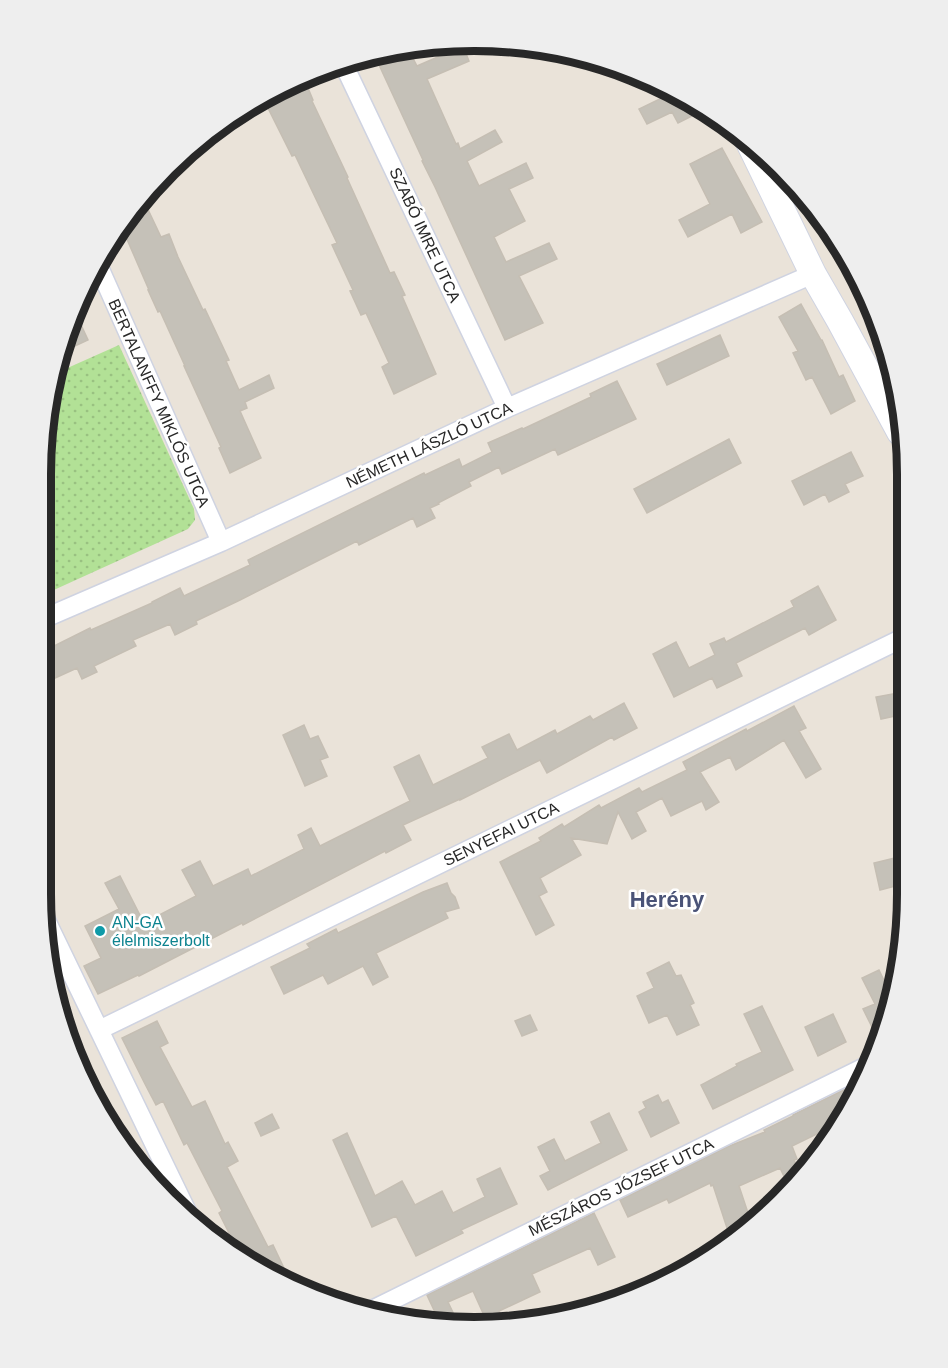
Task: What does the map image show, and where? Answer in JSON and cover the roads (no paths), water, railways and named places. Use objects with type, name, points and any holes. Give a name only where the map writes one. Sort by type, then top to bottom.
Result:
[{"type":"main road","points":[[757,160],[813,274],[893,419]]},
{"type":"street","name":"SZABÓ IMRE UTCA","points":[[347,70],[507,408]]},
{"type":"street","name":"BERTALANFFY MIKLÓS UTCA","points":[[102,274],[221,542]]},
{"type":"street","name":"NÉMETH LÁSZLÓ UTCA","points":[[51,615],[221,542],[507,408],[813,274]]},
{"type":"street","name":"SENYEFAI UTCA","points":[[99,1030],[897,641]]},
{"type":"street","points":[[54,936],[180,1198]]},
{"type":"street","name":"MÉSZÁROS JÓZSEF UTCA","points":[[379,1306],[858,1070]]},
{"type":"place","name":"AN-GA élelmiszerbolt","points":[[100,931]]},
{"type":"district","name":"Herény","points":[[667,899]]}]
